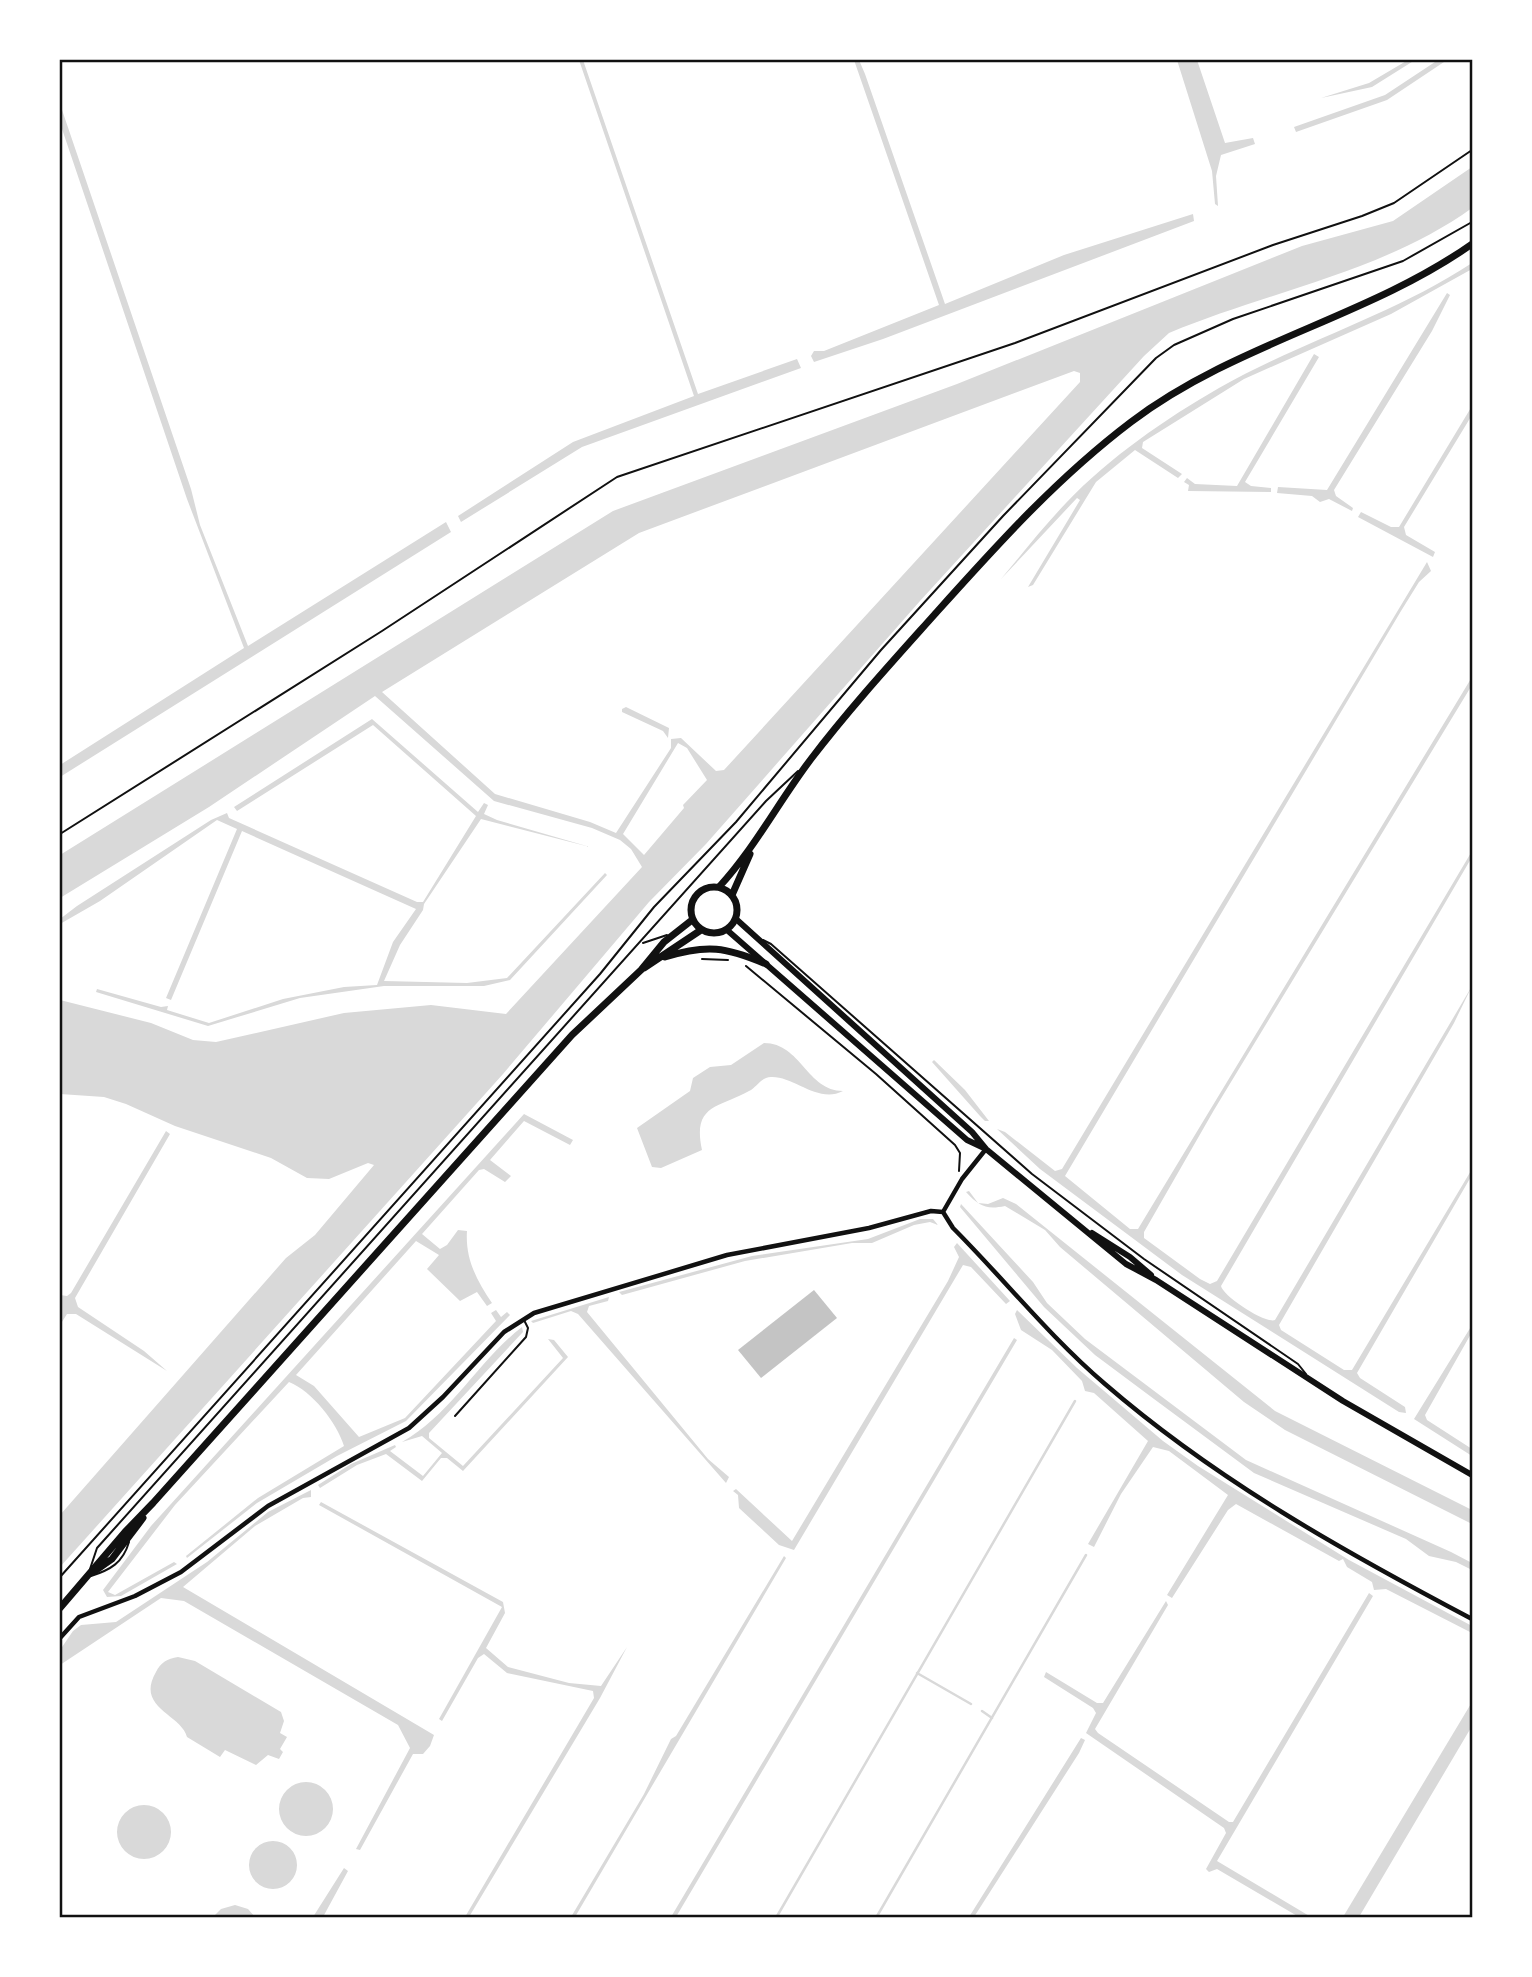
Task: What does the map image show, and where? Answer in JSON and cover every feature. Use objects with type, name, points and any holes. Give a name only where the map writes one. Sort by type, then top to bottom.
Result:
[{"type":"main road","points":[[719,887],[753,846],[812,758],[1014,526],[1073,469],[1133,421],[1196,379],[1261,347],[1397,288],[1472,244]]},
{"type":"main road","points":[[732,895],[753,846]]},
{"type":"main road","points":[[719,887],[732,895],[738,910],[736,919],[727,930],[711,933],[701,930],[692,920],[691,906],[695,896],[704,889],[719,887]]},
{"type":"main road","points":[[736,919],[972,1132],[986,1149],[1084,1229],[1123,1252],[1156,1280],[1311,1381],[1472,1475]]},
{"type":"main road","points":[[60,1608],[125,1532],[572,1035],[641,970],[675,933],[692,920]]},
{"type":"main road","points":[[666,957],[701,930]]},
{"type":"main road","points":[[727,930],[967,1140],[986,1149]]},
{"type":"main road","points":[[641,970],[666,957],[694,948],[719,948],[766,964]]},
{"type":"main road","points":[[87,1577],[112,1559],[153,1503]]},
{"type":"street","points":[[943,1212],[962,1179],[986,1149]]},
{"type":"street","points":[[60,1639],[79,1617],[135,1596],[181,1572],[268,1506],[409,1428],[437,1404],[504,1332],[523,1318],[558,1303],[727,1255],[869,1228],[930,1211],[943,1212]]},
{"type":"street","points":[[943,1212],[953,1228],[1055,1338],[1154,1425],[1257,1498],[1472,1619]]},
{"type":"lane","points":[[87,1577],[97,1548],[766,802],[812,758]]},
{"type":"lane","points":[[640,944],[675,933]]},
{"type":"lane","points":[[754,937],[771,944],[936,1092],[1041,1181],[1144,1259],[1298,1364],[1311,1381]]},
{"type":"lane","points":[[455,1416],[526,1337],[528,1328],[523,1318]]},
{"type":"path","points":[[60,834],[382,631],[617,477],[1015,343],[1273,245],[1362,216],[1402,198],[1472,150]]},
{"type":"path","points":[[654,907],[665,916]]},
{"type":"path","points":[[694,948],[706,961],[732,960]]},
{"type":"path","points":[[743,964],[876,1074],[955,1145],[960,1153],[962,1179]]},
{"type":"path","points":[[60,1577],[495,1091]]},
{"type":"shaded area","points":[[579,60],[583,60],[698,394],[797,359],[801,368],[582,447],[461,522],[458,516],[573,442],[694,396]]},
{"type":"shaded area","points":[[854,60],[859,60],[865,74],[945,304],[1064,255],[1193,214],[1194,221],[883,339],[814,362],[811,356],[814,351],[824,351],[939,305]]},
{"type":"shaded area","points":[[1177,60],[1197,60],[1225,143],[1253,138],[1255,144],[1221,155],[1216,176],[1218,206],[1215,204],[1212,171]]},
{"type":"shaded area","points":[[1408,60],[1415,60],[1372,87],[1321,98],[1369,83]]},
{"type":"shaded area","points":[[1438,60],[1447,60],[1387,100],[1296,132],[1294,127],[1385,95]]},
{"type":"shaded area","points":[[60,104],[191,489],[200,525],[248,646],[446,522],[451,532],[60,777],[60,765],[244,648],[187,499],[60,123]]},
{"type":"shaded area","points":[[1472,167],[1472,208],[1438,230],[1364,265],[1169,333],[1144,356],[920,601],[706,844],[649,902],[503,1074],[60,1567],[60,1515],[286,1258],[315,1235],[374,1165],[368,1163],[329,1179],[307,1178],[271,1158],[175,1126],[126,1104],[104,1097],[60,1094],[60,1000],[151,1023],[193,1040],[216,1042],[344,1013],[431,1005],[506,1014],[642,867],[631,849],[620,840],[592,828],[494,801],[375,696],[209,807],[60,898],[60,855],[613,511],[957,384],[1302,246],[1393,221]],"holes":[[[1074,371],[1080,373],[1080,382],[724,770],[716,771],[681,738],[671,739],[671,748],[616,833],[590,822],[495,794],[382,692],[639,533]],[[678,743],[687,748],[707,780],[683,805],[684,808],[644,855],[623,834]]]},
{"type":"shaded area","points":[[1472,263],[1472,269],[1391,314],[1244,379],[1143,442],[1142,448],[1182,474],[1178,478],[1135,450],[1096,482],[1033,585],[1028,587],[1080,500],[1077,498],[1001,579],[1049,521],[1083,486],[1158,426],[1250,371],[1411,298]]},
{"type":"shaded area","points":[[1447,293],[1450,295],[1432,331],[1334,490],[1336,496],[1353,508],[1352,511],[1329,499],[1320,502],[1312,496],[1277,493],[1278,487],[1327,490]]},
{"type":"shaded area","points":[[1314,354],[1319,357],[1245,482],[1251,486],[1271,488],[1271,492],[1188,491],[1189,485],[1184,482],[1187,478],[1195,484],[1237,486]]},
{"type":"shaded area","points":[[1472,406],[1472,415],[1404,527],[1406,535],[1435,552],[1433,557],[1358,517],[1361,512],[1391,527],[1399,527]]},
{"type":"shaded area","points":[[1427,562],[1431,571],[1419,582],[1401,611],[1065,1176],[1130,1229],[1138,1229],[1472,677],[1472,685],[1214,1110],[1144,1232],[1144,1238],[1200,1279],[1210,1284],[1217,1281],[1472,851],[1472,857],[1221,1286],[1245,1308],[1263,1318],[1275,1320],[1472,986],[1454,1023],[1279,1325],[1281,1330],[1344,1370],[1352,1370],[1472,1169],[1472,1175],[1357,1373],[1360,1378],[1405,1407],[1406,1413],[1399,1412],[1182,1275],[1040,1169],[997,1129],[1005,1132],[1055,1171],[1062,1169]]},
{"type":"shaded area","points":[[626,707],[669,728],[668,738],[663,731],[622,712]]},
{"type":"shaded area","points":[[372,719],[478,812],[484,803],[488,805],[484,814],[497,820],[590,847],[481,819],[424,904],[423,910],[400,945],[384,981],[467,983],[507,978],[605,873],[607,875],[510,980],[484,986],[384,986],[300,998],[208,1026],[96,992],[97,989],[161,1007],[168,1006],[167,1010],[209,1023],[283,999],[344,987],[377,985],[393,942],[416,909],[242,831],[171,1000],[166,998],[237,829],[217,820],[100,901],[60,924],[60,919],[77,906],[211,820],[227,813],[229,818],[417,902],[423,902],[476,816],[373,725],[237,811],[234,807]]},
{"type":"shaded area","points":[[764,1043],[787,1050],[821,1084],[843,1091],[824,1094],[780,1078],[764,1079],[749,1091],[710,1110],[701,1124],[702,1150],[661,1168],[652,1167],[637,1128],[690,1091],[693,1078],[710,1067],[731,1065]]},
{"type":"shaded area","points":[[934,1060],[965,1090],[989,1121],[980,1116],[932,1062]]},
{"type":"shaded area","points":[[524,1114],[573,1140],[570,1145],[524,1121],[490,1160],[511,1176],[505,1182],[484,1169],[479,1170],[422,1234],[440,1249],[447,1245],[458,1230],[467,1231],[468,1251],[473,1269],[492,1303],[487,1306],[477,1292],[460,1301],[427,1269],[439,1255],[416,1241],[296,1375],[314,1386],[359,1437],[405,1418],[496,1321],[491,1313],[496,1310],[501,1317],[507,1312],[510,1315],[406,1421],[337,1456],[257,1503],[187,1558],[186,1556],[258,1498],[344,1446],[323,1409],[298,1386],[289,1382],[175,1505],[108,1592],[115,1595],[174,1562],[177,1564],[121,1596],[107,1597],[103,1590],[151,1526]]},
{"type":"shaded area","points":[[166,1131],[170,1134],[75,1298],[78,1307],[144,1351],[167,1371],[76,1314],[67,1314],[60,1325],[60,1295],[67,1296],[71,1293]]},
{"type":"shaded area","points":[[1003,1198],[1016,1204],[1275,1411],[1472,1510],[1472,1524],[1285,1430],[1244,1402],[1060,1247],[1045,1230],[1005,1206],[988,1207],[978,1203],[988,1204]]},
{"type":"shaded area","points":[[961,1204],[1033,1282],[1047,1303],[1085,1339],[1246,1460],[1451,1552],[1472,1563],[1472,1570],[1456,1562],[1429,1556],[1406,1539],[1254,1473],[1095,1355],[1044,1307],[960,1207]]},
{"type":"shaded area","points":[[920,1219],[933,1219],[938,1225],[930,1222],[914,1225],[872,1243],[852,1243],[745,1261],[622,1295],[619,1292],[752,1256],[868,1239]]},
{"type":"shaded area","points":[[957,1243],[1010,1301],[1006,1304],[971,1267],[963,1265],[794,1550],[779,1545],[739,1508],[738,1495],[733,1491],[736,1489],[792,1541],[948,1281],[959,1257],[954,1247]]},
{"type":"shaded area","points":[[609,1297],[608,1301],[589,1306],[587,1312],[708,1459],[729,1477],[726,1483],[578,1314],[571,1311],[533,1323],[531,1321]]},
{"type":"shaded area","points":[[1017,1310],[1077,1368],[1163,1441],[1198,1466],[1349,1560],[1472,1626],[1470,1632],[1386,1589],[1374,1590],[1372,1582],[1347,1567],[1343,1559],[1339,1561],[1236,1504],[1228,1510],[1172,1598],[1167,1595],[1228,1495],[1169,1451],[1153,1447],[1121,1494],[1094,1547],[1088,1544],[1148,1441],[1094,1393],[1085,1391],[1082,1381],[1052,1350],[1021,1330],[1015,1314]]},
{"type":"shaded area","points":[[1472,1325],[1472,1332],[1425,1415],[1427,1420],[1472,1449],[1472,1456],[1414,1419]]},
{"type":"shaded area","points":[[522,1327],[523,1332],[429,1433],[429,1438],[463,1466],[563,1358],[548,1339],[554,1340],[568,1357],[463,1471],[447,1458],[441,1458],[422,1481],[386,1454],[357,1465],[320,1488],[318,1485],[351,1464],[395,1445],[390,1451],[423,1476],[442,1453],[422,1436],[402,1442],[436,1417],[491,1356]]},
{"type":"shaded area","points":[[1014,1338],[1017,1340],[676,1917],[671,1917]]},
{"type":"shaded area","points":[[311,1490],[311,1497],[303,1498],[255,1526],[183,1587],[434,1735],[423,1754],[413,1754],[360,1850],[356,1849],[410,1748],[398,1725],[184,1601],[161,1598],[60,1665],[60,1650],[73,1631],[81,1625],[116,1622],[207,1562],[268,1512]]},
{"type":"shaded area","points":[[321,1502],[503,1602],[505,1613],[486,1648],[508,1667],[569,1683],[601,1686],[627,1647],[600,1698],[469,1917],[465,1917],[594,1698],[593,1691],[507,1673],[484,1654],[478,1658],[442,1721],[439,1719],[502,1607],[319,1505]]},
{"type":"shaded area","points":[[784,1556],[786,1558],[575,1917],[571,1917],[644,1794],[671,1739],[676,1736]]},
{"type":"shaded area","points":[[1369,1593],[1373,1596],[1217,1861],[1311,1917],[1299,1917],[1217,1869],[1209,1872],[1206,1869],[1226,1833],[1224,1828],[1086,1733],[1096,1713],[1093,1708],[1044,1677],[1046,1672],[1097,1703],[1103,1703],[1166,1601],[1168,1605],[1095,1729],[1229,1822],[1233,1822]]},
{"type":"shaded area","points":[[178,1657],[195,1661],[281,1712],[284,1721],[280,1733],[287,1737],[280,1749],[283,1752],[279,1759],[268,1755],[256,1765],[225,1750],[220,1757],[187,1737],[151,1694],[151,1684],[158,1669],[165,1662]]},
{"type":"shaded area","points":[[1472,1702],[1472,1726],[1359,1917],[1343,1917]]},
{"type":"shaded area","points":[[1081,1738],[1085,1740],[1079,1753],[974,1917],[969,1917]]},
{"type":"shaded area","points":[[306,1782],[325,1790],[333,1809],[325,1828],[306,1836],[287,1828],[279,1809],[287,1790]]},
{"type":"shaded area","points":[[149,1805],[159,1809],[167,1817],[171,1832],[167,1847],[159,1855],[139,1859],[129,1855],[121,1847],[117,1827],[121,1817],[129,1809]]},
{"type":"shaded area","points":[[273,1841],[290,1848],[297,1865],[290,1882],[273,1889],[256,1882],[249,1865],[256,1848]]},
{"type":"shaded area","points":[[344,1868],[348,1871],[323,1917],[313,1917]]},
{"type":"shaded area","points":[[235,1905],[248,1909],[255,1917],[213,1917],[221,1909]]},
{"type":"building","points":[[814,1290],[837,1318],[761,1378],[738,1350]]},
{"type":"waterway","points":[[776,1918],[1075,1401]]},
{"type":"waterway","points":[[876,1918],[1086,1555]]},
{"type":"waterway","points":[[917,1673],[971,1704]]},
{"type":"waterway","points":[[982,1711],[992,1718]]}]
